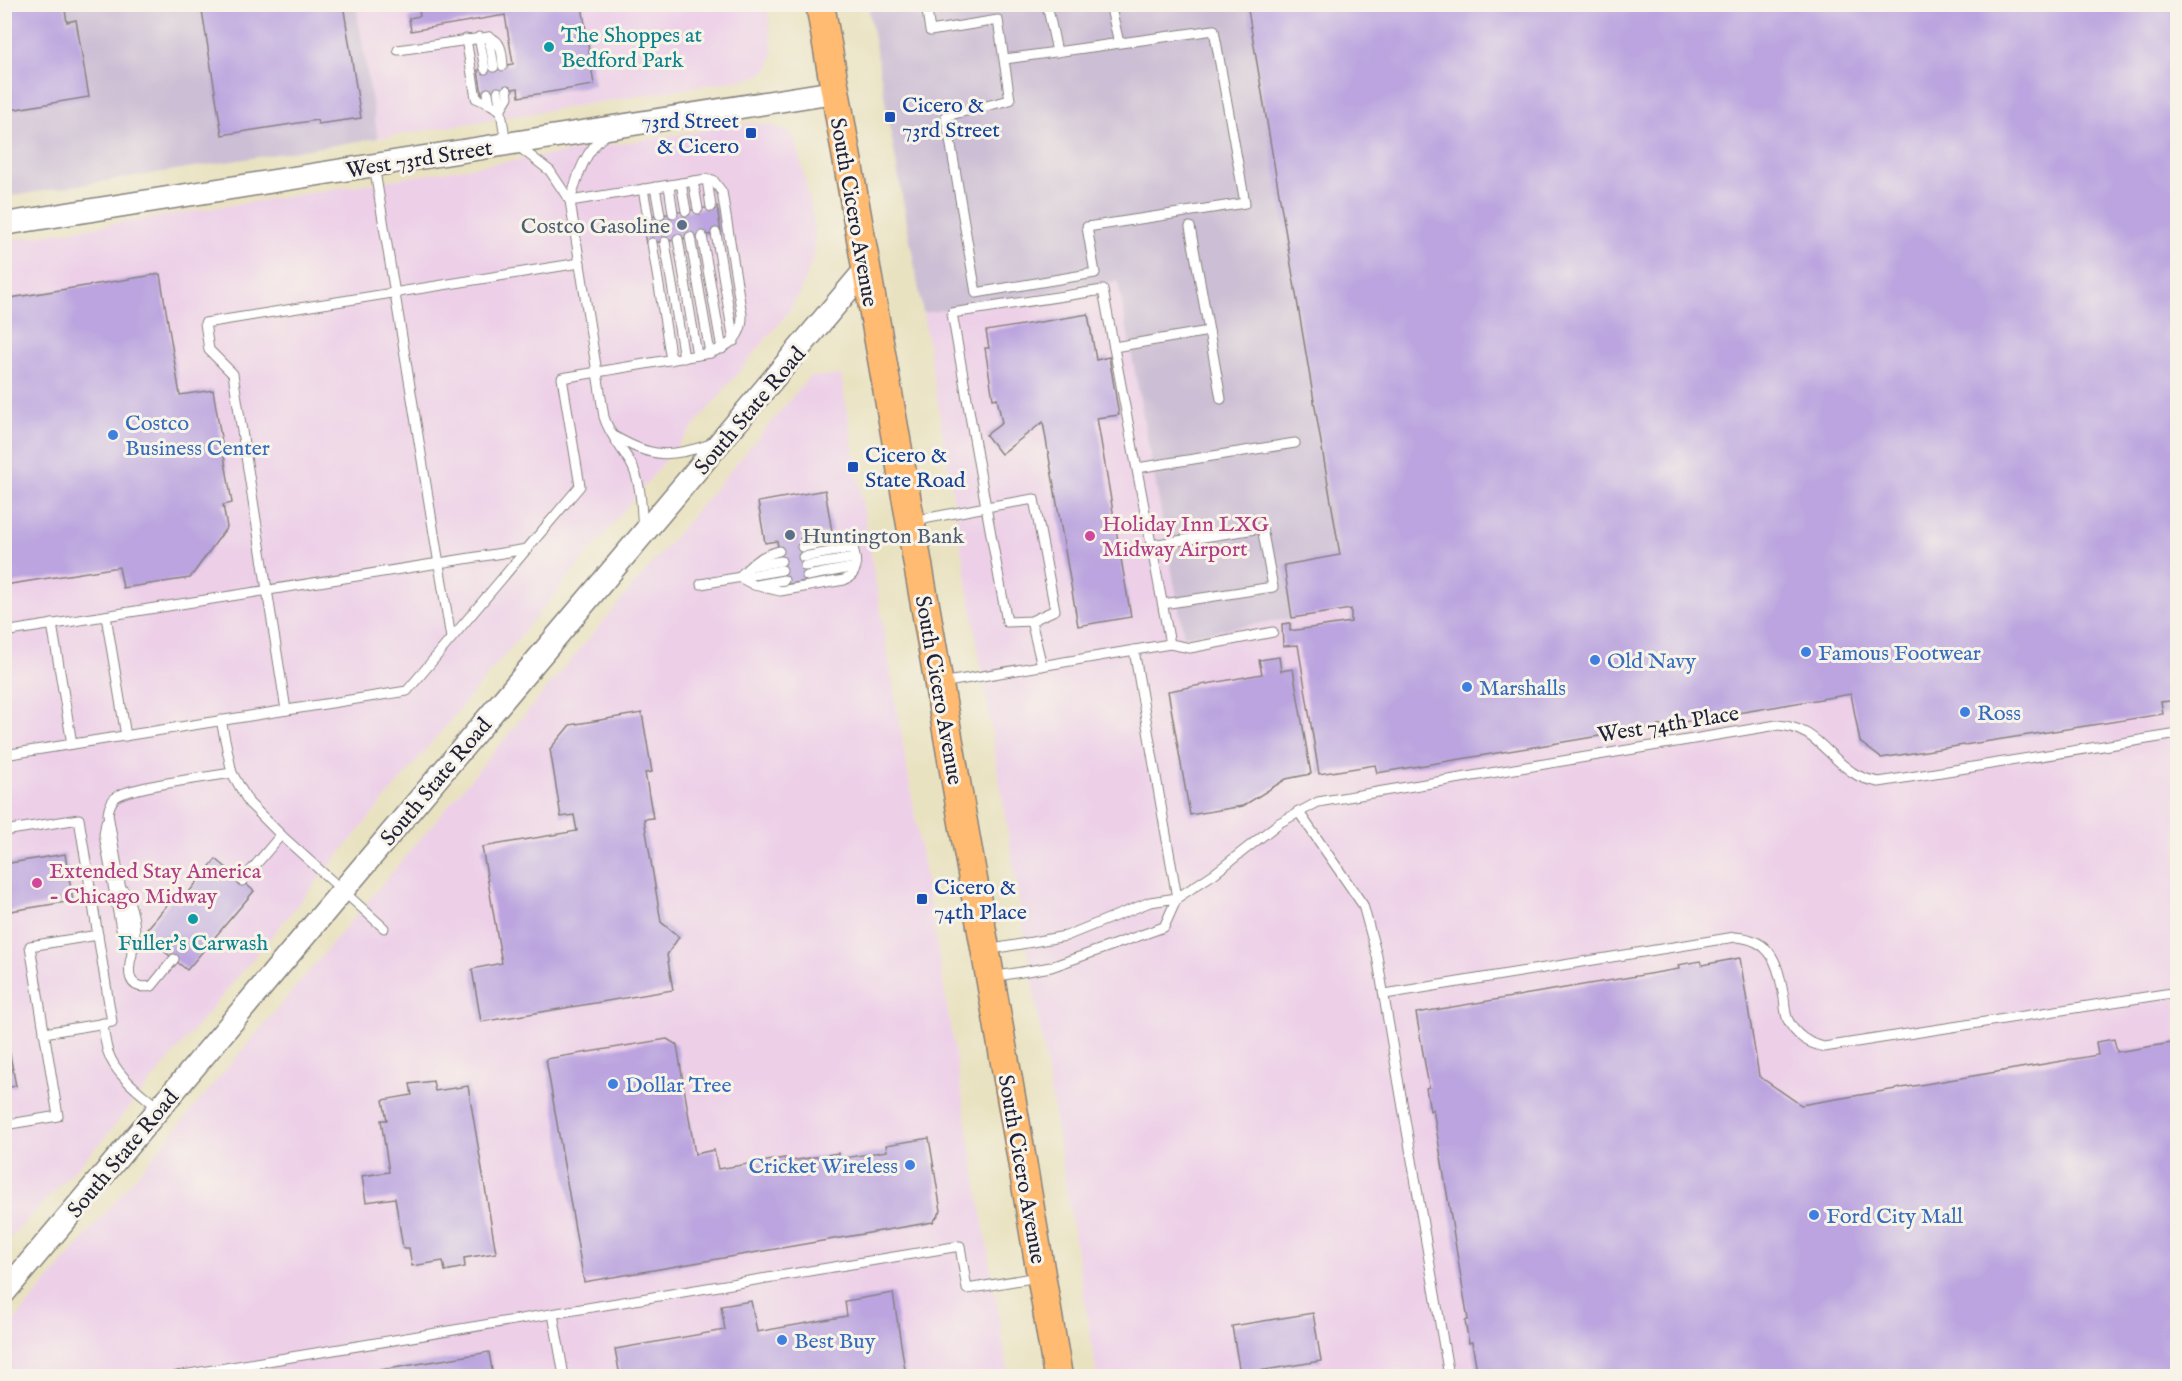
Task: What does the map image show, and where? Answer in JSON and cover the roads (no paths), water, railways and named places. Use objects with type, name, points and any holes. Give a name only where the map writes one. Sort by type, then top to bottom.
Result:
[{"type":"main road","name":"South Cicero Avenue","points":[[820,4],[1058,1377]]},
{"type":"street","name":"West 73rd Street","points":[[4,224],[834,92]]},
{"type":"street","name":"South State Road","points":[[4,1293],[865,270]]},
{"type":"lane","points":[[926,4],[930,31],[998,20],[1005,59],[1010,100],[946,116],[976,293],[1095,273],[1087,227],[1245,203],[1214,30],[1005,59]]},
{"type":"lane","points":[[1047,4],[1057,52]]},
{"type":"lane","points":[[1110,4],[1119,43]]},
{"type":"lane","points":[[398,50],[466,39],[484,37],[496,39],[500,45],[494,67],[484,37]]},
{"type":"lane","points":[[466,39],[476,98],[500,110]]},
{"type":"lane","points":[[490,104],[498,92],[500,110],[509,143],[550,171],[570,201],[604,417],[612,435],[631,463],[636,476],[640,493],[643,535]]},
{"type":"lane","points":[[570,201],[582,166],[590,152],[601,138],[618,126]]},
{"type":"lane","points":[[374,165],[451,638]]},
{"type":"lane","points":[[707,179],[711,207]]},
{"type":"lane","points":[[4,755],[407,691],[580,486],[562,378],[710,353],[734,341],[740,331],[742,315],[722,192],[712,180],[570,201]]},
{"type":"lane","points":[[693,182],[698,209]]},
{"type":"lane","points":[[681,183],[686,211]]},
{"type":"lane","points":[[669,186],[673,213]]},
{"type":"lane","points":[[656,187],[660,215]]},
{"type":"lane","points":[[643,189],[648,217]]},
{"type":"lane","points":[[1190,227],[1221,399]]},
{"type":"lane","points":[[716,234],[734,341]]},
{"type":"lane","points":[[702,236],[722,349]]},
{"type":"lane","points":[[690,237],[710,353]]},
{"type":"lane","points":[[678,239],[697,356]]},
{"type":"lane","points":[[665,242],[684,358]]},
{"type":"lane","points":[[652,243],[671,360]]},
{"type":"lane","points":[[286,710],[233,374],[209,350],[205,323],[580,263]]},
{"type":"lane","points":[[910,522],[986,507],[1034,499],[1055,610],[1031,621],[1007,621],[986,507],[952,313],[1103,290],[1170,644]]},
{"type":"lane","points":[[1114,347],[1209,331]]},
{"type":"lane","points":[[612,435],[636,449],[675,454],[723,440]]},
{"type":"lane","points":[[1137,468],[1294,443]]},
{"type":"lane","points":[[1151,545],[1262,528],[1273,587],[1163,604]]},
{"type":"lane","points":[[739,577],[754,585],[780,591],[851,578],[855,558],[851,538],[804,562]]},
{"type":"lane","points":[[4,632],[527,549]]},
{"type":"lane","points":[[739,577],[764,555],[782,566]]},
{"type":"lane","points":[[804,562],[855,558]]},
{"type":"lane","points":[[804,562],[855,558]]},
{"type":"lane","points":[[754,585],[782,566]]},
{"type":"lane","points":[[701,584],[782,566]]},
{"type":"lane","points":[[106,616],[126,736]]},
{"type":"lane","points":[[1031,621],[1042,666]]},
{"type":"lane","points":[[52,624],[72,744]]},
{"type":"lane","points":[[938,684],[1170,644],[1190,648],[1273,632]]},
{"type":"lane","points":[[988,964],[1051,967],[1164,927],[1177,898],[1134,650]]},
{"type":"lane","points":[[221,720],[232,773],[249,803],[384,928]]},
{"type":"lane","name":"West 74th Place","points":[[988,964],[1150,902],[1177,898],[1215,873],[1279,823],[1318,802],[1777,725],[1792,726],[1806,732],[1852,772],[1865,779],[1879,782],[2178,734]]},
{"type":"lane","points":[[174,959],[152,986],[139,987],[129,976],[104,836],[110,805],[116,797],[124,793],[232,773]]},
{"type":"lane","points":[[1298,811],[1363,905],[1385,994],[1449,1377]]},
{"type":"lane","points":[[108,813],[132,954],[128,968]]},
{"type":"lane","points":[[4,831],[79,819],[112,1022],[44,1033]]},
{"type":"lane","points":[[242,881],[281,835]]},
{"type":"lane","points":[[4,1125],[58,1116],[30,946],[98,935]]},
{"type":"lane","points":[[1385,994],[1735,937],[1750,938],[1756,941],[1763,945],[1773,957],[1780,976],[1788,1019],[1796,1032],[1808,1042],[1824,1047],[2178,992]]},
{"type":"lane","points":[[103,1023],[107,1051],[113,1063],[123,1077],[159,1109]]},
{"type":"lane","points":[[177,1377],[960,1246],[967,1289],[1041,1277]]},
{"type":"lane","points":[[553,1314],[564,1377]]},
{"type":"place","name":"The Shoppes at Bedford Park","points":[[549,47]]},
{"type":"place","name":"Cicero & 73rd Street","points":[[890,117]]},
{"type":"place","name":"73rd Street & Cicero","points":[[751,133]]},
{"type":"place","name":"Costco Gasoline","points":[[682,225]]},
{"type":"place","name":"Costco Business Center","points":[[113,435]]},
{"type":"place","name":"Cicero & State Road","points":[[853,467]]},
{"type":"place","name":"Huntington Bank","points":[[790,535]]},
{"type":"place","name":"Holiday Inn LXG Midway Airport","points":[[1090,536]]},
{"type":"place","name":"Famous Footwear","points":[[1806,652]]},
{"type":"place","name":"Old Navy","points":[[1595,660]]},
{"type":"place","name":"Marshalls","points":[[1467,687]]},
{"type":"place","name":"Ross","points":[[1965,712]]},
{"type":"place","name":"Extended Stay America - Chicago Midway","points":[[37,883]]},
{"type":"place","name":"Cicero & 74th Place","points":[[922,899]]},
{"type":"place","name":"Fuller's Carwash","points":[[193,919]]},
{"type":"place","name":"Dollar Tree","points":[[613,1084]]},
{"type":"place","name":"Cricket Wireless","points":[[910,1165]]},
{"type":"place","name":"Ford City Mall","points":[[1814,1215]]},
{"type":"place","name":"Best Buy","points":[[782,1340]]}]
